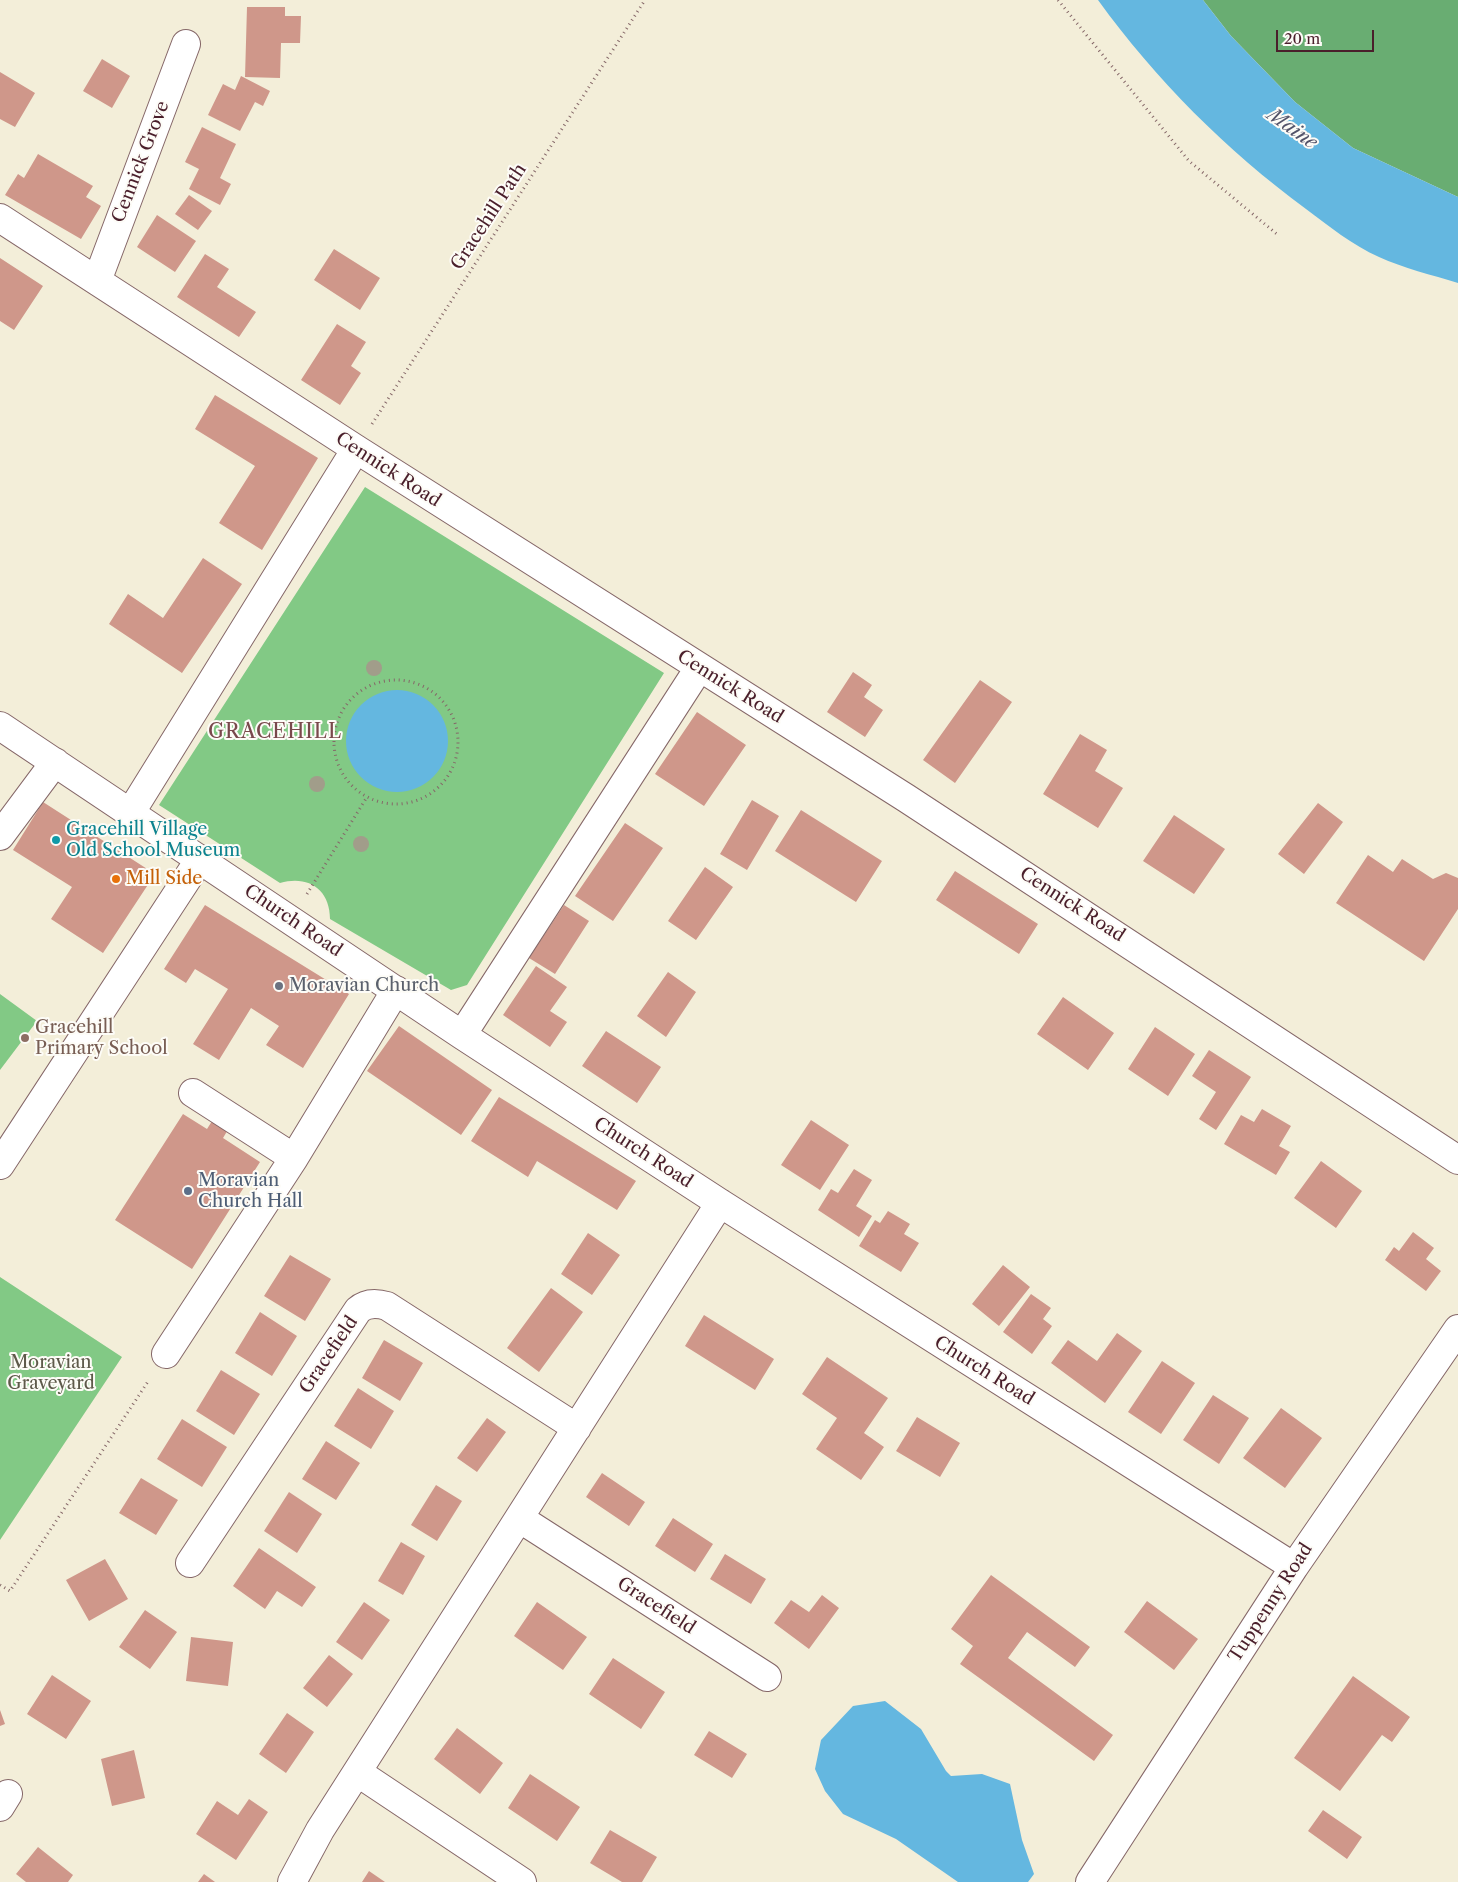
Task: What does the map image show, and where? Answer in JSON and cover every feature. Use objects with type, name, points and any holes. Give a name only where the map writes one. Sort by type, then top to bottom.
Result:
[{"type":"street","name":"Cennick Grove","points":[[97,281],[186,44]]},
{"type":"street","name":"Cennick Road","points":[[0,218],[356,450],[922,808],[1458,1160]]},
{"type":"street","points":[[131,812],[356,450]]},
{"type":"street","points":[[462,1035],[698,668]]},
{"type":"street","name":"Church Road","points":[[0,726],[462,1035],[720,1203],[1294,1567]]},
{"type":"street","points":[[0,836],[55,762]]},
{"type":"street","points":[[0,1165],[200,859]]},
{"type":"street","points":[[166,1354],[294,1158],[396,990]]},
{"type":"street","points":[[193,1093],[294,1158]]},
{"type":"street","points":[[292,1882],[320,1830],[720,1203]]},
{"type":"street","name":"Gracefield","points":[[190,1563],[358,1310],[366,1306],[373,1304],[386,1306],[577,1428]]},
{"type":"street","name":"Tuppenny Road","points":[[1090,1882],[1294,1567],[1458,1329]]},
{"type":"street","name":"Gracefield","points":[[519,1518],[767,1677]]},
{"type":"street","points":[[357,1772],[522,1882]]},
{"type":"path","name":"Gracehill Path","points":[[356,450],[645,0]]},
{"type":"path","points":[[1058,0],[1189,161],[1278,235]]},
{"type":"path","points":[[392,679],[415,682],[435,692],[450,710],[458,731],[458,754],[449,775],[433,792],[412,802],[389,804],[367,797],[349,783],[338,763],[334,740],[338,718],[351,698],[370,685],[392,679]]},
{"type":"path","points":[[290,920],[367,797]]},
{"type":"path","points":[[0,1585],[10,1590],[166,1354]]},
{"type":"green space","points":[[1203,0],[1458,0],[1458,197],[1353,148],[1295,102],[1231,36]]},
{"type":"green space","points":[[365,487],[664,673],[467,985],[451,990],[330,919],[326,900],[322,892],[316,887],[300,881],[280,883],[159,805]]},
{"type":"green space","points":[[0,994],[37,1021],[0,1070]]},
{"type":"green space","name":"Moravian Graveyard","points":[[0,1277],[122,1357],[0,1540]]},
{"type":"water","name":"Maine","points":[[1098,0],[1203,0],[1231,36],[1295,102],[1353,148],[1458,197],[1458,283],[1398,265],[1359,247],[1276,186],[1220,138],[1168,86],[1120,30]]},
{"type":"water","points":[[397,690],[416,694],[433,705],[444,722],[448,741],[444,760],[433,777],[416,788],[397,792],[378,788],[361,777],[350,760],[346,741],[350,722],[361,705],[378,694]]},
{"type":"water","points":[[885,1701],[921,1729],[946,1771],[951,1776],[982,1774],[1010,1784],[1022,1840],[1034,1874],[1028,1882],[958,1882],[896,1839],[843,1814],[825,1791],[815,1769],[821,1740],[853,1706]]},
{"type":"building","points":[[247,7],[285,7],[285,16],[301,16],[300,43],[281,43],[280,78],[245,77]]},
{"type":"building","points":[[102,59],[130,76],[112,108],[83,91]]},
{"type":"building","points":[[0,72],[35,93],[15,127],[0,119]]},
{"type":"building","points":[[241,76],[270,91],[263,106],[255,102],[240,131],[208,115],[223,84],[235,90]]},
{"type":"building","points":[[202,127],[236,144],[220,178],[231,184],[220,205],[189,189],[199,169],[185,162]]},
{"type":"building","points":[[38,154],[93,186],[86,197],[101,206],[81,239],[5,195],[18,174],[24,178]]},
{"type":"building","points":[[189,195],[212,211],[198,230],[175,214]]},
{"type":"building","points":[[157,215],[196,241],[175,272],[137,247]]},
{"type":"building","points":[[334,249],[380,278],[360,310],[314,280]]},
{"type":"building","points":[[205,254],[229,269],[217,287],[256,312],[239,337],[177,297]]},
{"type":"building","points":[[0,258],[43,286],[14,330],[0,321]]},
{"type":"building","points":[[337,324],[366,342],[351,366],[361,373],[340,405],[301,380]]},
{"type":"building","points":[[215,395],[318,458],[262,550],[219,523],[255,466],[195,429]]},
{"type":"building","points":[[203,558],[242,584],[182,673],[109,624],[128,594],[163,618]]},
{"type":"building","points":[[853,672],[872,685],[864,697],[883,710],[865,737],[827,712]]},
{"type":"building","points":[[980,680],[1012,702],[955,783],[923,760]]},
{"type":"building","points":[[697,712],[746,745],[704,806],[655,774]]},
{"type":"building","points":[[1080,734],[1107,750],[1095,771],[1123,788],[1098,828],[1043,794]]},
{"type":"building","points":[[752,800],[779,816],[747,870],[720,854]]},
{"type":"building","points":[[43,802],[155,874],[103,953],[51,919],[72,887],[13,850]]},
{"type":"building","points":[[1318,803],[1343,822],[1304,874],[1278,854]]},
{"type":"building","points":[[801,810],[882,861],[856,902],[775,851]]},
{"type":"building","points":[[1174,815],[1225,849],[1194,894],[1143,861]]},
{"type":"building","points":[[625,823],[663,848],[613,921],[575,896]]},
{"type":"building","points":[[1368,855],[1393,872],[1402,859],[1433,879],[1446,873],[1458,878],[1458,909],[1424,961],[1336,903]]},
{"type":"building","points":[[705,867],[733,887],[696,940],[668,921]]},
{"type":"building","points":[[955,871],[1038,924],[1019,954],[936,900]]},
{"type":"building","name":"Moravian Church","points":[[205,905],[349,994],[303,1068],[266,1045],[279,1026],[251,1008],[219,1060],[193,1044],[228,989],[195,969],[186,983],[164,969]]},
{"type":"building","points":[[564,905],[589,921],[555,974],[529,958]]},
{"type":"building","points":[[536,966],[567,987],[550,1011],[567,1022],[550,1047],[503,1015]]},
{"type":"building","points":[[668,972],[696,992],[666,1037],[637,1016]]},
{"type":"building","points":[[1063,997],[1114,1033],[1088,1070],[1037,1034]]},
{"type":"building","points":[[399,1026],[492,1090],[461,1135],[367,1071]]},
{"type":"building","points":[[1155,1027],[1195,1054],[1168,1096],[1128,1069]]},
{"type":"building","points":[[606,1031],[661,1067],[637,1103],[582,1066]]},
{"type":"building","points":[[1209,1050],[1251,1077],[1216,1130],[1199,1119],[1216,1092],[1192,1076]]},
{"type":"building","points":[[499,1097],[636,1181],[617,1210],[537,1161],[528,1177],[471,1141]]},
{"type":"building","points":[[1262,1109],[1291,1126],[1279,1146],[1290,1152],[1276,1175],[1224,1144],[1241,1115],[1254,1122]]},
{"type":"building","name":"Moravian Church Hall","points":[[183,1114],[207,1129],[214,1118],[229,1128],[223,1138],[260,1162],[192,1269],[115,1220]]},
{"type":"building","points":[[811,1120],[849,1145],[820,1190],[781,1165]]},
{"type":"building","points":[[1321,1161],[1362,1191],[1336,1228],[1294,1198]]},
{"type":"building","points":[[854,1169],[872,1180],[856,1206],[872,1216],[859,1237],[818,1210],[831,1189],[838,1193]]},
{"type":"building","points":[[888,1211],[910,1224],[904,1234],[919,1243],[901,1272],[859,1246],[875,1220],[880,1223]]},
{"type":"building","points":[[1413,1232],[1434,1248],[1426,1259],[1441,1271],[1426,1291],[1385,1260],[1394,1247],[1399,1251]]},
{"type":"building","points":[[588,1233],[620,1255],[592,1295],[561,1274]]},
{"type":"building","points":[[290,1255],[331,1279],[305,1321],[264,1296]]},
{"type":"building","points":[[1003,1265],[1030,1287],[999,1326],[972,1304]]},
{"type":"building","points":[[551,1288],[583,1312],[539,1372],[507,1348]]},
{"type":"building","points":[[1031,1294],[1051,1308],[1043,1319],[1052,1326],[1032,1354],[1003,1332]]},
{"type":"building","points":[[260,1312],[297,1336],[272,1376],[235,1353]]},
{"type":"building","points":[[704,1315],[774,1359],[755,1390],[685,1346]]},
{"type":"building","points":[[1117,1333],[1142,1351],[1105,1403],[1051,1363],[1068,1340],[1097,1361]]},
{"type":"building","points":[[384,1340],[423,1363],[400,1401],[362,1378]]},
{"type":"building","points":[[827,1357],[888,1398],[864,1433],[884,1447],[861,1480],[816,1449],[837,1418],[802,1394]]},
{"type":"building","points":[[1162,1361],[1195,1383],[1161,1434],[1128,1412]]},
{"type":"building","points":[[221,1370],[260,1394],[234,1435],[196,1411]]},
{"type":"building","points":[[358,1388],[394,1411],[371,1449],[334,1426]]},
{"type":"building","points":[[1213,1395],[1249,1418],[1219,1464],[1183,1440]]},
{"type":"building","points":[[1281,1408],[1322,1438],[1285,1488],[1243,1458]]},
{"type":"building","points":[[917,1417],[960,1443],[940,1477],[896,1451]]},
{"type":"building","points":[[487,1418],[506,1432],[477,1472],[457,1458]]},
{"type":"building","points":[[182,1419],[227,1447],[202,1487],[157,1459]]},
{"type":"building","points":[[326,1441],[360,1463],[336,1500],[302,1479]]},
{"type":"building","points":[[602,1473],[645,1502],[629,1526],[586,1497]]},
{"type":"building","points":[[141,1478],[178,1500],[156,1535],[119,1513]]},
{"type":"building","points":[[436,1485],[462,1501],[437,1541],[411,1525]]},
{"type":"building","points":[[289,1492],[322,1514],[297,1553],[264,1531]]},
{"type":"building","points":[[673,1518],[713,1544],[695,1572],[655,1546]]},
{"type":"building","points":[[401,1542],[425,1556],[403,1595],[378,1581]]},
{"type":"building","points":[[259,1548],[316,1587],[302,1607],[277,1591],[265,1609],[233,1586]]},
{"type":"building","points":[[725,1554],[766,1579],[751,1604],[710,1579]]},
{"type":"building","points":[[105,1559],[128,1599],[89,1621],[66,1580]]},
{"type":"building","points":[[991,1575],[1090,1647],[1075,1667],[1027,1632],[1008,1658],[1113,1735],[1094,1761],[960,1664],[973,1646],[951,1629]]},
{"type":"building","points":[[822,1595],[839,1608],[809,1649],[774,1623],[791,1600],[809,1612]]},
{"type":"building","points":[[1147,1601],[1198,1639],[1174,1670],[1124,1632]]},
{"type":"building","points":[[364,1602],[390,1620],[362,1660],[336,1642]]},
{"type":"building","points":[[537,1602],[587,1637],[563,1670],[514,1636]]},
{"type":"building","points":[[145,1610],[177,1632],[150,1669],[119,1647]]},
{"type":"building","points":[[191,1637],[233,1642],[228,1686],[186,1681]]},
{"type":"building","points":[[329,1655],[353,1674],[327,1707],[303,1688]]},
{"type":"building","points":[[613,1658],[665,1692],[641,1729],[589,1694]]},
{"type":"building","points":[[52,1675],[91,1701],[66,1739],[27,1714]]},
{"type":"building","points":[[1353,1676],[1410,1717],[1392,1742],[1382,1735],[1340,1791],[1294,1758]]},
{"type":"building","points":[[0,1710],[5,1724],[0,1726]]},
{"type":"building","points":[[287,1713],[314,1732],[286,1773],[259,1754]]},
{"type":"building","points":[[457,1728],[503,1763],[480,1794],[434,1759]]},
{"type":"building","points":[[709,1731],[747,1754],[732,1778],[694,1755]]},
{"type":"building","points":[[134,1750],[145,1798],[112,1806],[101,1759]]},
{"type":"building","points":[[530,1774],[580,1807],[557,1841],[508,1808]]},
{"type":"building","points":[[249,1799],[268,1812],[236,1860],[196,1834],[217,1801],[238,1815]]},
{"type":"building","points":[[1323,1810],[1362,1837],[1347,1859],[1308,1831]]},
{"type":"building","points":[[610,1830],[657,1857],[642,1882],[622,1882],[590,1863]]},
{"type":"building","points":[[38,1847],[73,1875],[68,1882],[26,1882],[16,1874]]},
{"type":"building","points":[[369,1871],[385,1882],[362,1882]]},
{"type":"building","points":[[204,1874],[215,1882],[198,1882]]},
{"type":"place","name":"Gracehill Village Old School Museum","points":[[56,840]]},
{"type":"place","name":"Mill Side","points":[[116,879]]},
{"type":"place","name":"Moravian Church","points":[[279,986]]},
{"type":"place","name":"Gracehill Primary School","points":[[25,1038]]},
{"type":"place","name":"Moravian Church Hall","points":[[188,1191]]},
{"type":"district","name":"GRACEHILL","points":[[275,732]]}]
